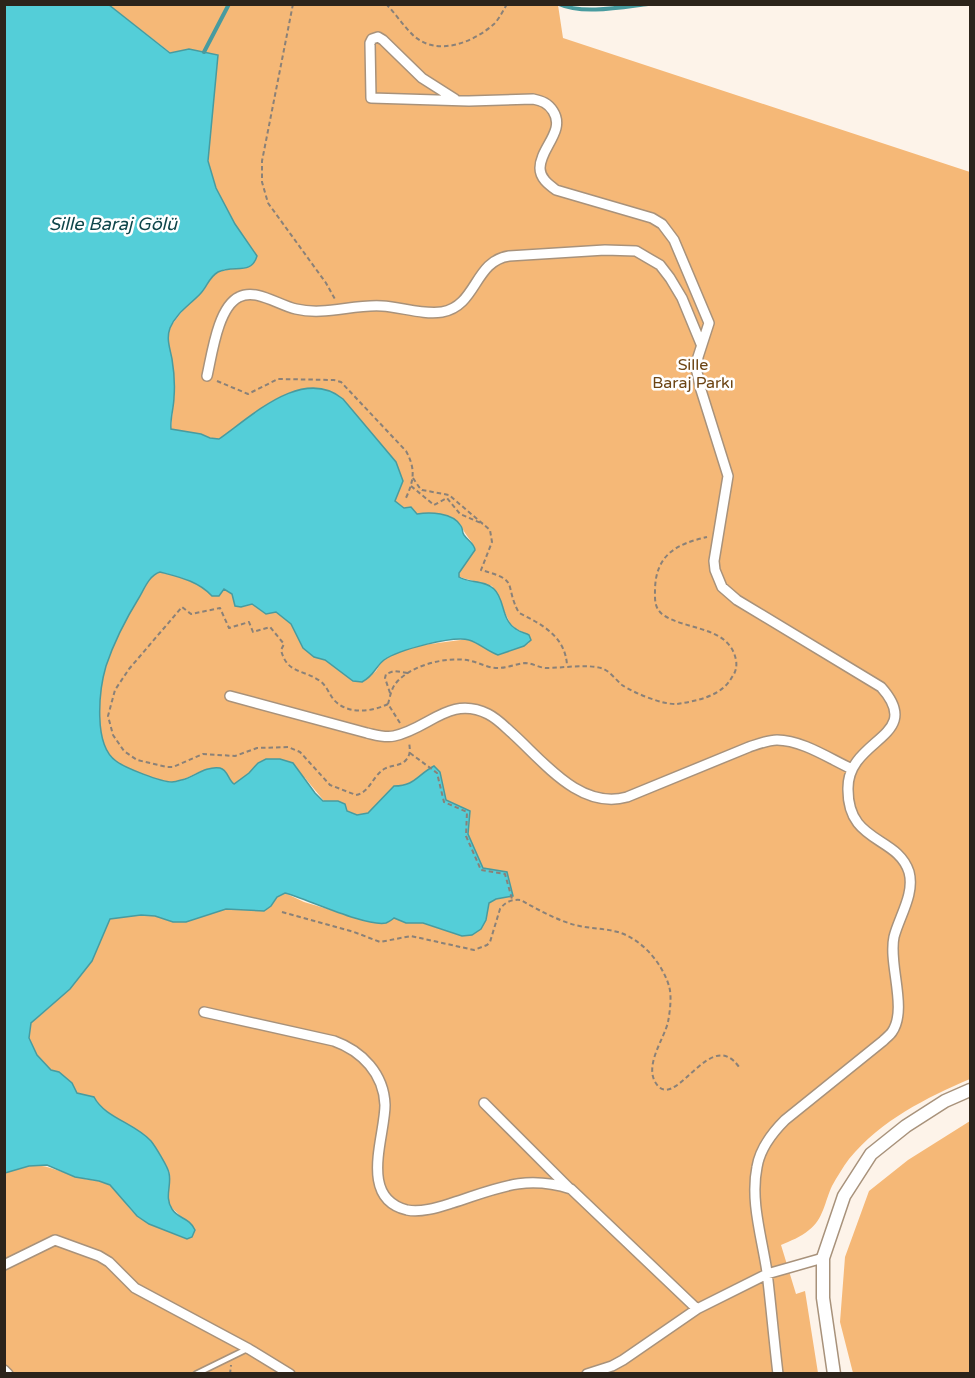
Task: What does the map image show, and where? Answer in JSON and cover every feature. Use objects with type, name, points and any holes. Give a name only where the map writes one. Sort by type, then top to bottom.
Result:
[{"type":"street","points":[[455,99],[422,78],[383,40],[378,37],[372,39],[370,43],[371,98],[469,101],[533,99],[543,101],[551,107],[557,123],[542,161],[540,169],[543,177],[556,190],[652,219],[669,231],[709,323],[698,357],[698,372],[701,390],[728,476],[714,561],[722,587],[729,594],[882,687],[891,698],[895,719],[892,727],[886,735],[865,751],[852,769],[848,784],[848,797],[850,810],[857,823],[898,855],[909,872],[908,896],[894,936],[893,947],[897,1022],[892,1032],[883,1041],[772,1133],[757,1164],[755,1182],[778,1374]]},
{"type":"street","points":[[207,376],[222,317],[228,305],[239,297],[249,294],[260,296],[299,310],[327,312],[383,306],[441,312],[459,304],[469,294],[490,262],[500,258],[623,250],[636,252],[660,265],[682,298],[701,344]]},
{"type":"street","points":[[230,696],[367,733],[394,736],[452,710],[464,708],[486,713],[495,718],[575,789],[608,799],[627,797],[769,741],[790,742],[852,769]]},
{"type":"street","points":[[204,1012],[334,1041],[350,1047],[364,1057],[376,1074],[385,1105],[377,1176],[382,1192],[393,1203],[407,1210],[441,1207],[516,1183],[551,1183],[571,1190]]},
{"type":"street","points":[[834,1374],[823,1298],[823,1258],[844,1196],[871,1155],[906,1126],[945,1101],[970,1090]]},
{"type":"street","points":[[484,1103],[571,1190],[697,1309]]},
{"type":"street","points":[[4,1265],[55,1240],[99,1256],[109,1262],[124,1280],[135,1288],[249,1349],[290,1374]]},
{"type":"street","points":[[587,1374],[623,1360],[697,1309],[767,1274],[823,1258]]},
{"type":"street","points":[[4,1370],[8,1374]]},
{"type":"lane","points":[[196,1374],[249,1349]]},
{"type":"path","points":[[293,4],[262,161],[262,182],[268,203],[326,283],[341,310]]},
{"type":"path","points":[[386,4],[415,37],[430,44],[453,46],[475,38],[495,22],[507,4]]},
{"type":"path","points":[[207,376],[248,394],[278,379],[341,381],[406,451],[411,461],[413,478],[405,500]]},
{"type":"path","points":[[413,478],[422,490],[449,495],[486,525],[490,530],[492,542],[481,570],[500,575],[507,580],[519,613],[539,623],[556,637],[567,657],[567,666]]},
{"type":"path","points":[[411,486],[434,505],[447,498],[460,514],[486,525]]},
{"type":"path","points":[[410,753],[403,763],[385,769],[365,791],[356,795],[330,785],[300,752],[288,747],[257,748],[235,756],[202,754],[173,767],[162,767],[137,760],[117,743],[108,716],[112,698],[120,681],[182,607],[191,614],[220,608],[229,628],[249,622],[254,632],[270,627],[284,644],[281,650],[288,665],[322,682],[340,705],[365,711],[387,704],[398,681],[408,673],[433,663],[451,660],[469,660],[500,668],[530,663],[547,668],[599,667],[633,691],[670,704],[715,694],[723,689],[734,674],[735,656],[727,643],[712,633],[668,618],[657,609],[654,602],[660,563],[674,549],[688,542],[718,535]]},
{"type":"path","points":[[390,696],[386,674],[394,670],[408,673]]},
{"type":"path","points":[[387,704],[406,732],[410,753],[437,773],[444,802],[467,812],[466,836],[481,870],[505,874],[512,901]]},
{"type":"path","points":[[282,912],[354,932],[380,942],[411,936],[474,950],[490,942],[503,904],[521,900],[572,924],[622,933],[653,956],[669,987],[668,1021],[654,1062],[654,1080],[658,1086],[664,1090],[672,1089],[709,1059],[727,1057],[739,1067]]},
{"type":"green space","name":"Sille Baraj Parkı","points":[[109,5],[558,5],[563,38],[970,172],[970,1079],[921,1102],[875,1133],[845,1165],[832,1186],[821,1216],[814,1226],[803,1235],[781,1245],[796,1294],[805,1291],[818,1373],[5,1374],[5,1173],[27,1165],[37,1165],[100,1181],[113,1187],[140,1218],[187,1238],[181,1218],[169,1202],[169,1171],[145,1135],[110,1114],[94,1097],[77,1093],[72,1083],[59,1072],[51,1070],[37,1055],[29,1038],[31,1023],[49,1008],[92,961],[110,918],[141,915],[155,916],[173,922],[226,909],[264,911],[277,897],[285,893],[304,902],[368,921],[378,923],[394,918],[406,923],[423,923],[462,936],[486,920],[489,903],[496,899],[513,896],[483,868],[468,834],[470,811],[446,800],[440,772],[406,786],[394,786],[368,813],[357,816],[347,811],[345,804],[338,801],[324,801],[305,778],[258,763],[234,784],[231,783],[225,771],[212,769],[203,770],[177,781],[167,782],[124,767],[113,759],[102,740],[99,715],[101,688],[109,657],[130,612],[148,582],[160,572],[194,583],[212,596],[224,589],[232,594],[241,607],[252,604],[266,614],[276,612],[291,624],[314,657],[325,660],[353,681],[363,682],[376,671],[382,661],[402,650],[423,645],[468,639],[498,655],[529,643],[529,635],[516,629],[510,623],[492,586],[459,577],[459,573],[475,550],[461,525],[435,513],[417,514],[395,501],[403,481],[396,462],[343,399],[328,390],[311,388],[278,398],[219,439],[171,429],[174,397],[172,359],[167,339],[170,327],[218,272],[250,267],[235,224],[211,175],[189,49],[171,53]]},
{"type":"green space","points":[[970,1121],[970,1373],[853,1373],[840,1322],[845,1257],[869,1191],[908,1160]]},
{"type":"water","name":"Sille Baraj Gölü","points":[[5,4],[109,5],[170,53],[189,49],[218,55],[208,161],[216,188],[235,224],[257,256],[251,266],[224,270],[215,274],[201,293],[180,313],[170,328],[168,336],[174,383],[171,429],[219,439],[278,398],[311,388],[328,390],[343,399],[396,462],[403,481],[395,501],[404,508],[411,507],[417,514],[440,514],[457,521],[475,550],[459,573],[459,577],[486,584],[494,589],[511,625],[529,635],[531,640],[524,646],[498,655],[469,640],[426,644],[391,656],[381,662],[366,680],[353,681],[325,660],[314,657],[303,648],[291,624],[276,612],[266,614],[252,604],[235,606],[232,594],[224,589],[219,596],[212,596],[194,583],[160,572],[153,576],[146,585],[117,639],[103,676],[100,702],[101,730],[104,743],[116,761],[143,774],[172,782],[206,770],[220,768],[234,784],[258,763],[266,759],[280,759],[293,763],[323,801],[338,801],[345,804],[347,811],[357,815],[368,813],[394,786],[411,782],[434,766],[440,772],[446,800],[470,811],[468,834],[483,868],[507,872],[513,896],[496,899],[489,903],[486,920],[481,929],[472,935],[462,936],[423,923],[406,923],[394,918],[386,923],[365,921],[285,893],[277,897],[264,911],[226,909],[186,922],[173,922],[155,916],[141,915],[110,919],[92,961],[70,989],[31,1023],[29,1038],[37,1055],[51,1070],[59,1072],[72,1083],[77,1093],[94,1097],[105,1110],[137,1129],[151,1141],[169,1173],[170,1204],[174,1212],[190,1223],[195,1230],[192,1237],[187,1239],[149,1224],[137,1216],[110,1185],[99,1181],[75,1177],[47,1165],[29,1166],[5,1173]]},
{"type":"waterway","points":[[204,52],[229,4]]},
{"type":"waterway","points":[[559,4],[591,10],[648,4]]}]
